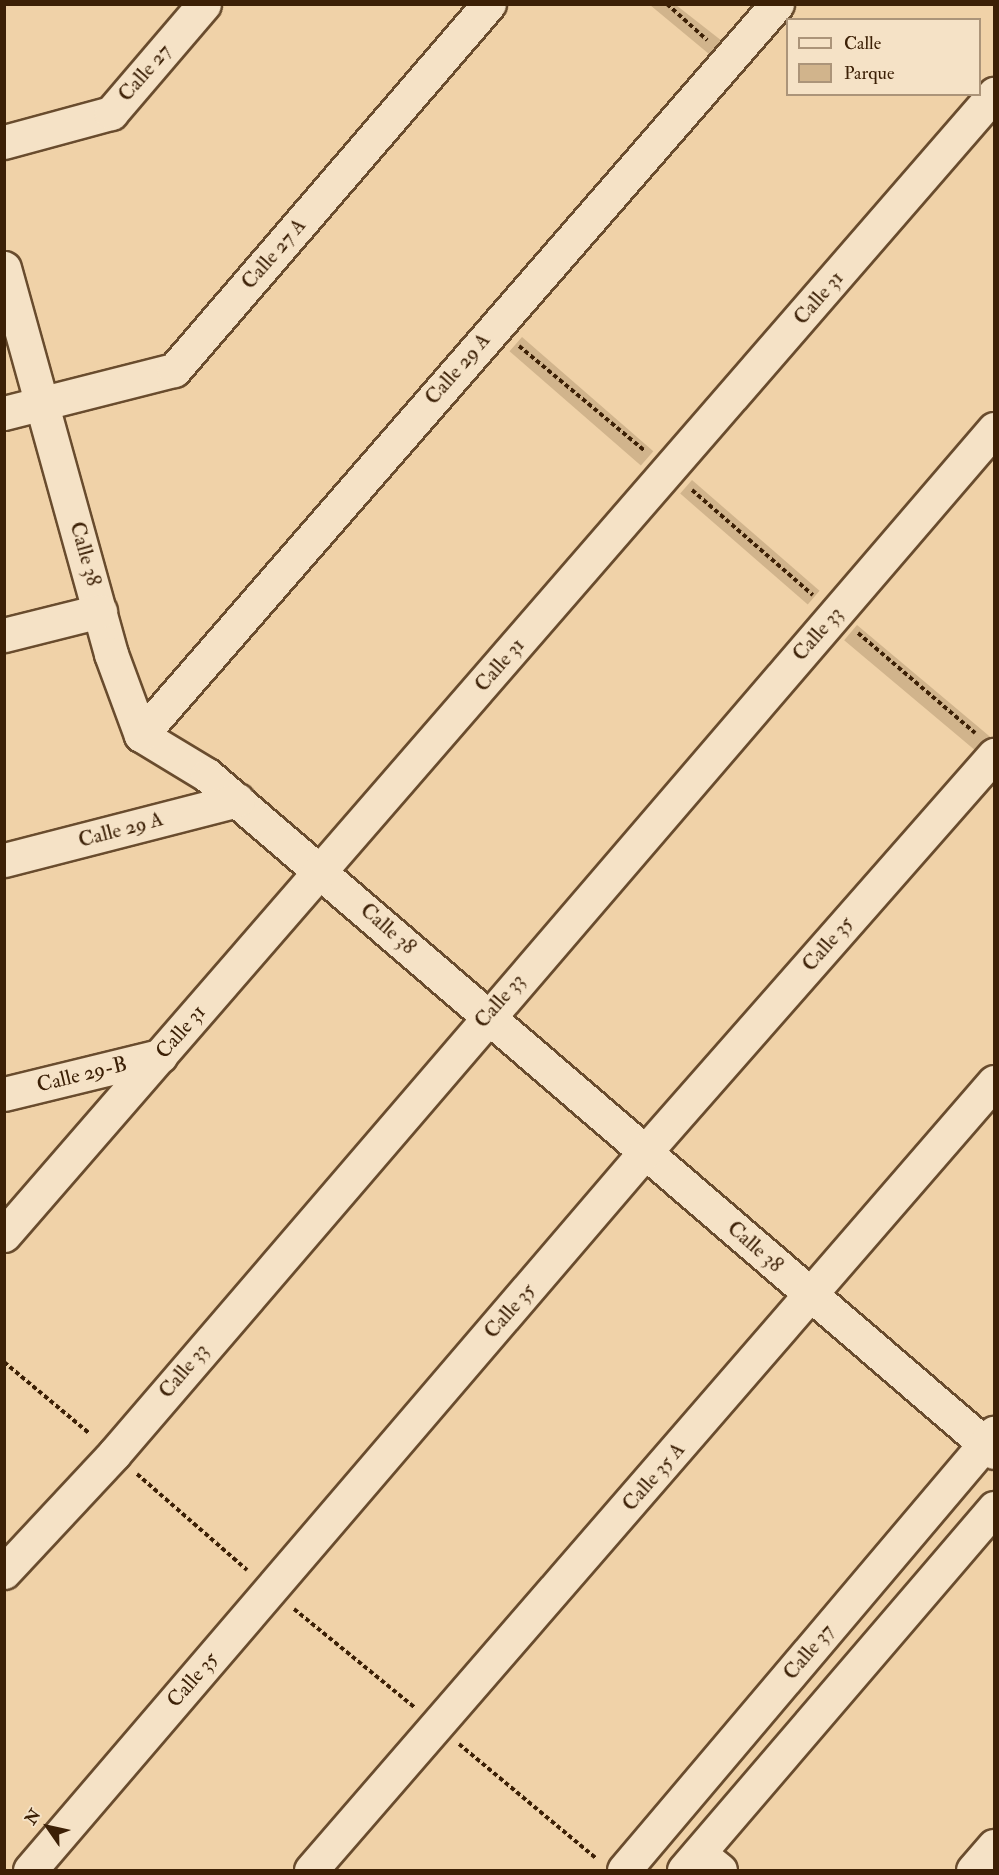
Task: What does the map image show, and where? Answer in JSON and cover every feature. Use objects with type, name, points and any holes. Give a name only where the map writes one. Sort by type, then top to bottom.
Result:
[{"type":"street","name":"Calle 27","points":[[4,142],[111,113],[204,4]]},
{"type":"street","name":"Calle 27 A","points":[[4,413],[43,405],[174,370],[489,4]]},
{"type":"street","name":"Calle 29 A","points":[[141,735],[777,4]]},
{"type":"street","name":"Calle 31","points":[[4,1235],[994,94]]},
{"type":"street","name":"Calle 38","points":[[4,268],[100,611],[141,735],[207,775],[322,871],[812,1297],[991,1443]]},
{"type":"street","name":"Calle 33","points":[[4,1572],[114,1454],[487,1016],[994,429]]},
{"type":"street","points":[[4,634],[100,611]]},
{"type":"street","name":"Calle 35","points":[[30,1870],[645,1152],[986,744]]},
{"type":"street","name":"Calle 29 A","points":[[4,860],[237,800]]},
{"type":"street","name":"Calle 29-B","points":[[4,1094],[160,1056]]},
{"type":"street","name":"Calle 35 A","points":[[311,1870],[812,1297],[994,1082]]},
{"type":"street","name":"Calle 37","points":[[613,1867],[991,1443]]},
{"type":"street","points":[[701,1865],[994,1508]]},
{"type":"street","points":[[973,1870],[994,1846]]},
{"type":"path","points":[[667,4],[730,60]]},
{"type":"path","points":[[496,326],[669,471],[986,744]]},
{"type":"path","points":[[4,1362],[270,1590],[613,1867]]},
{"type":"green space","points":[[650,5],[676,5],[722,41],[709,54]]},
{"type":"green space","points":[[522,337],[653,451],[641,465],[510,351]]},
{"type":"green space","points":[[692,480],[820,591],[808,604],[680,494]]},
{"type":"green space","points":[[857,625],[992,738],[979,753],[844,640]]}]
